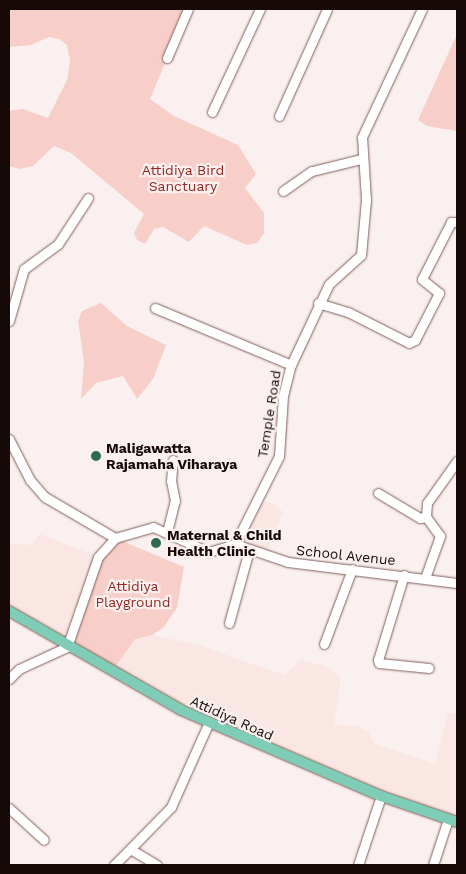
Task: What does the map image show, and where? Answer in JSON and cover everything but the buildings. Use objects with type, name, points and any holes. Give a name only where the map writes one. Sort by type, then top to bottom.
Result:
[{"type":"main road","name":"Attidiya Road","points":[[9,611],[153,696],[381,796],[453,820]]},
{"type":"street","points":[[167,58],[188,9]]},
{"type":"street","points":[[212,112],[260,9]]},
{"type":"street","points":[[278,116],[327,9]]},
{"type":"street","name":"Temple Road","points":[[235,544],[278,456],[283,396],[291,365],[318,303],[329,284],[358,262],[361,255],[366,200],[361,159],[367,124],[422,9]]},
{"type":"street","points":[[283,190],[312,171],[361,159]]},
{"type":"street","points":[[9,321],[24,269],[58,244],[88,198]]},
{"type":"street","points":[[318,303],[348,312],[409,343],[415,340],[439,293],[422,279],[451,222],[457,222]]},
{"type":"street","points":[[156,308],[291,365]]},
{"type":"street","points":[[9,439],[30,480],[45,497],[114,538]]},
{"type":"street","points":[[167,532],[175,501],[170,481],[173,460]]},
{"type":"street","points":[[425,578],[440,536],[426,517],[427,504],[457,460]]},
{"type":"street","points":[[378,493],[420,518],[426,517]]},
{"type":"street","points":[[9,679],[19,669],[67,646],[98,557],[114,538],[153,527],[210,552],[235,544]]},
{"type":"street","name":"School Avenue","points":[[235,544],[288,562],[457,583]]},
{"type":"street","points":[[229,623],[249,550]]},
{"type":"street","points":[[324,644],[352,569]]},
{"type":"street","points":[[404,575],[378,660],[379,663],[428,668]]},
{"type":"street","points":[[114,865],[171,807],[209,722]]},
{"type":"street","points":[[358,865],[381,796]]},
{"type":"street","points":[[9,808],[44,840]]},
{"type":"street","points":[[433,865],[453,820]]},
{"type":"street","points":[[130,849],[157,865]]},
{"type":"shaded area","points":[[258,499],[274,504],[283,512],[266,556],[237,545]]},
{"type":"shaded area","points":[[40,534],[98,557],[67,647],[9,611],[9,543],[31,545]]},
{"type":"shaded area","points":[[152,635],[198,645],[284,675],[300,660],[326,666],[341,678],[334,725],[358,726],[368,732],[375,744],[435,764],[448,713],[457,714],[457,822],[400,803],[111,673],[135,639]]},
{"type":"green space","name":"Attidiya Bird Sanctuary","points":[[9,9],[188,9],[150,99],[174,116],[238,145],[256,174],[245,188],[264,213],[264,233],[257,243],[247,245],[204,226],[189,242],[163,227],[154,229],[145,244],[137,240],[134,233],[144,214],[71,153],[54,146],[33,166],[20,169],[9,166],[9,111],[23,109],[48,118],[67,80],[70,60],[67,45],[59,39],[49,37],[31,45],[9,47]]},
{"type":"green space","points":[[457,34],[457,131],[427,126],[418,120]]},
{"type":"green space","points":[[101,303],[127,326],[166,345],[153,379],[137,399],[123,376],[96,383],[81,399],[84,362],[78,321],[82,311]]},
{"type":"green space","name":"Attidiya Playground","points":[[115,538],[184,567],[177,608],[163,628],[152,635],[135,639],[111,673],[67,647],[98,557]]},
{"type":"place","name":"Maligawatta Rajamaha Viharaya","points":[[96,456]]},
{"type":"place","name":"Maternal & Child Health Clinic","points":[[156,543]]}]
